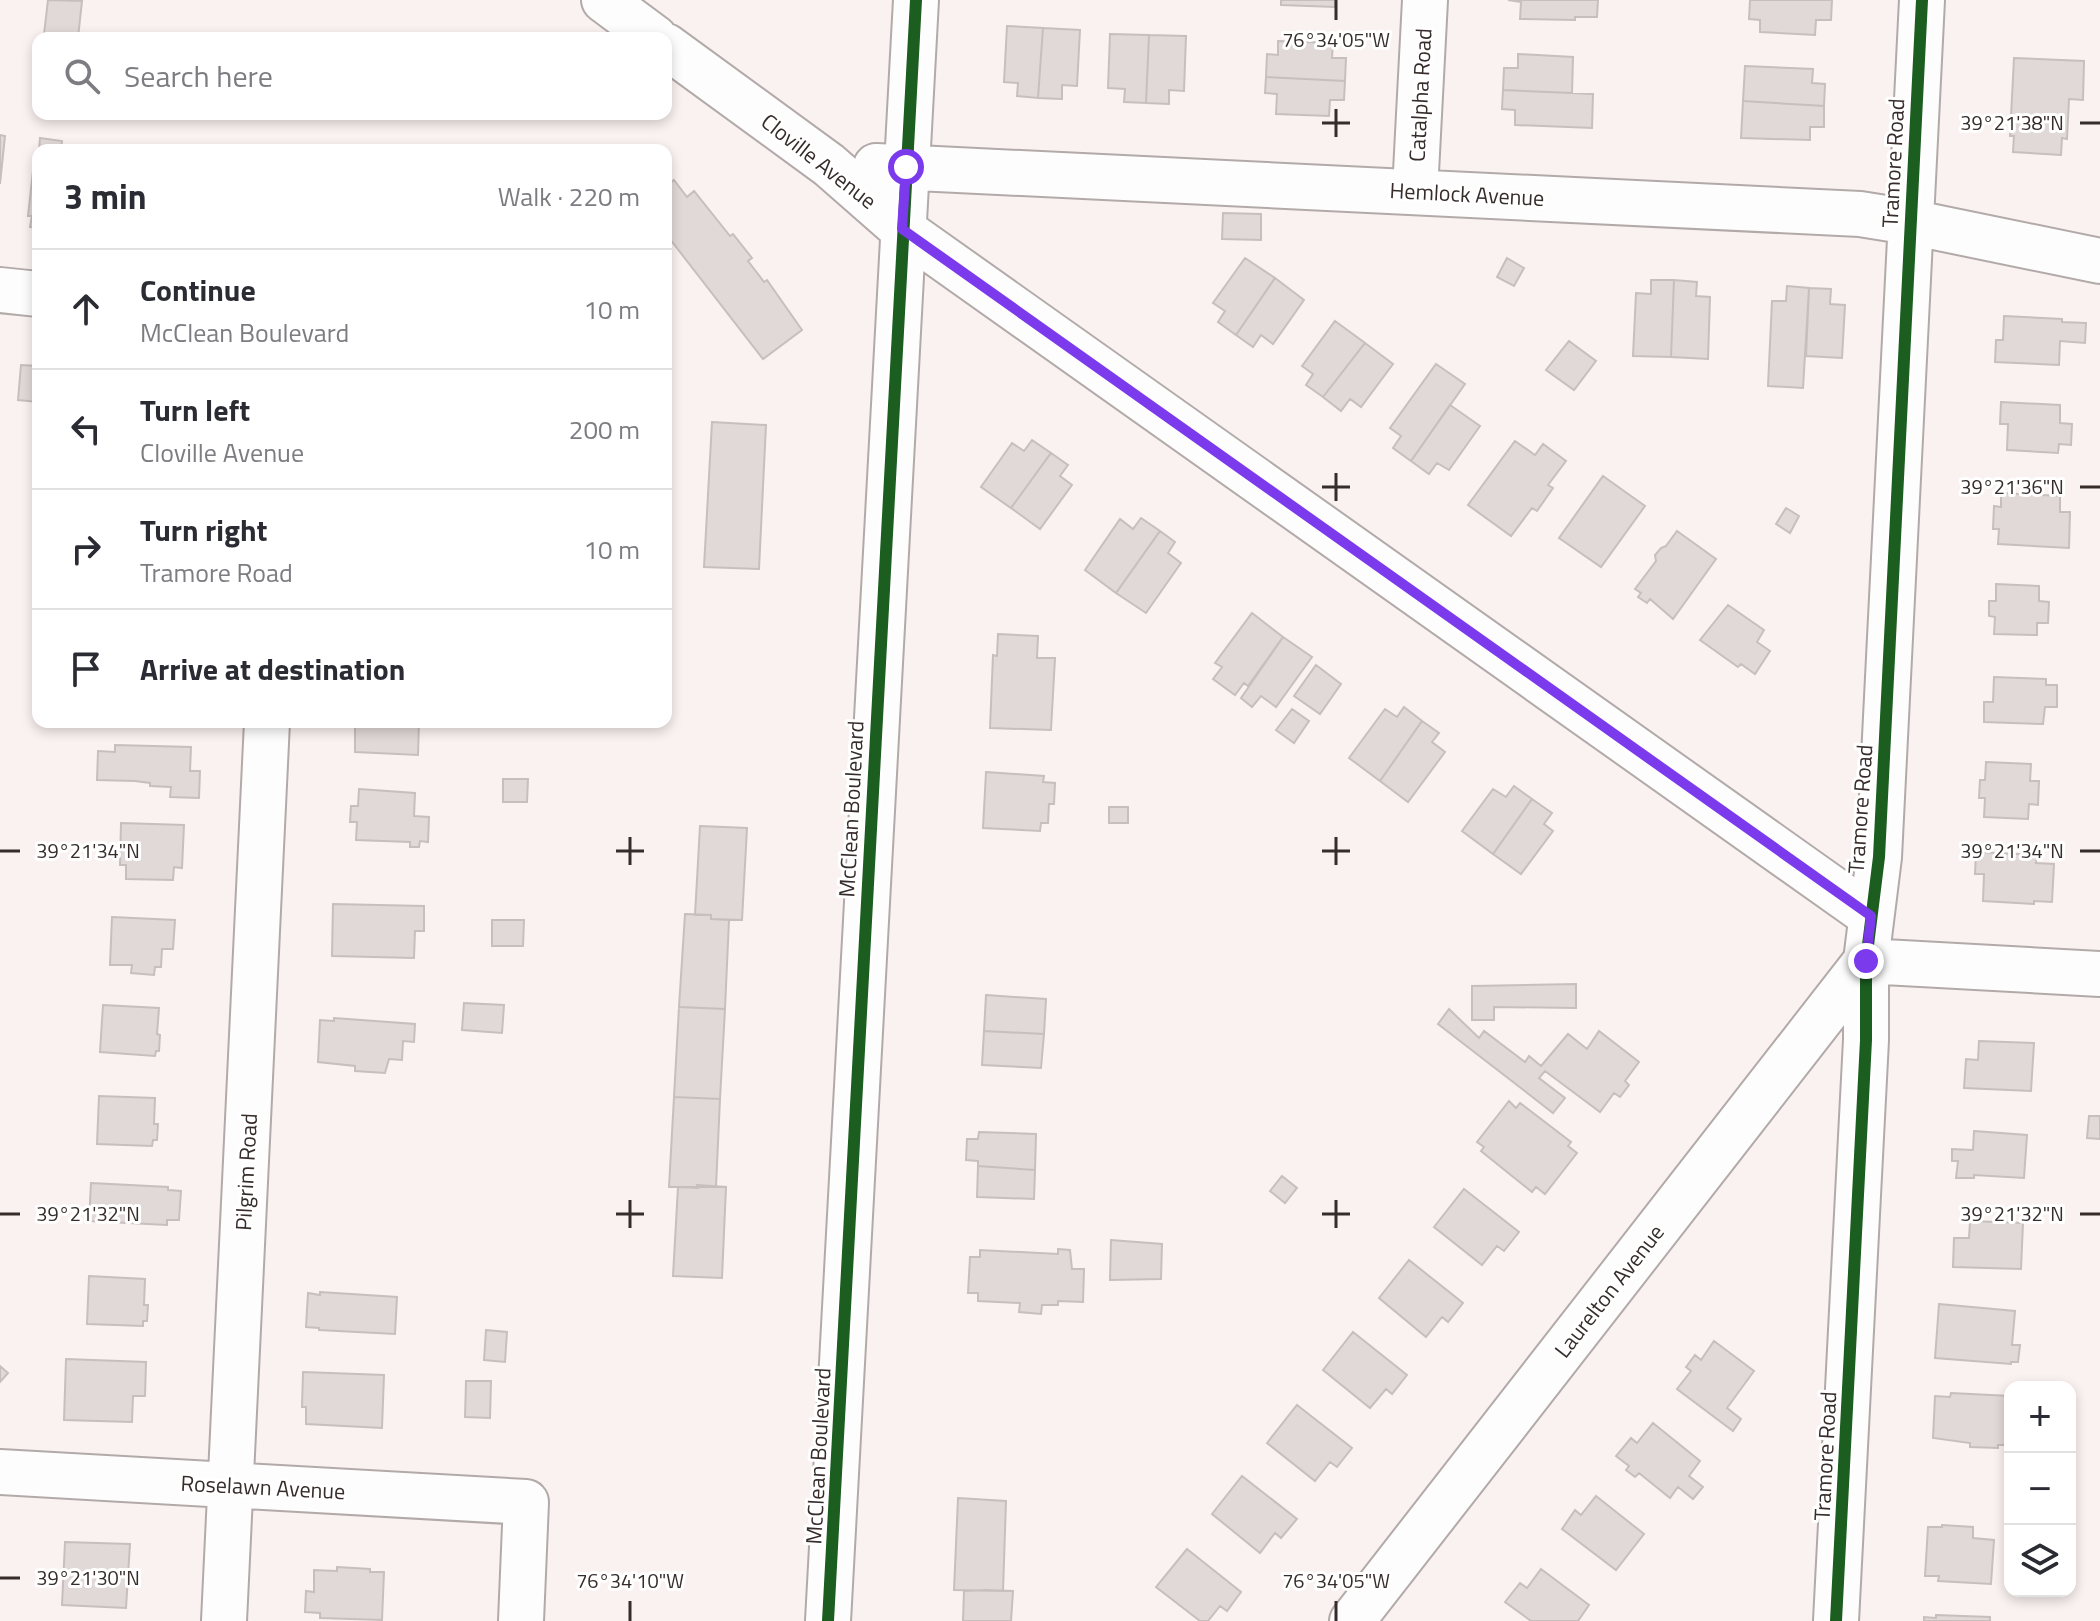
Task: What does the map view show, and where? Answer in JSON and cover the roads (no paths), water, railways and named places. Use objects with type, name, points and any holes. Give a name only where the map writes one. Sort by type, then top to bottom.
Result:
[{"type":"street","points":[[604,0],[647,32]]},
{"type":"street","name":"McClean Boulevard","points":[[828,1621],[916,0]]},
{"type":"street","name":"Catalpha Road","points":[[1415,191],[1425,0]]},
{"type":"street","name":"Tramore Road","points":[[1836,1621],[1866,1040],[1866,961],[1879,857],[1922,0]]},
{"type":"street","name":"Cloville Avenue","points":[[672,50],[829,165],[902,229],[1871,916]]},
{"type":"street","name":"Hemlock Avenue","points":[[829,165],[1844,213],[1910,222],[2100,261]]},
{"type":"street","points":[[0,290],[32,293]]},
{"type":"street","name":"Pilgrim Road","points":[[224,1621],[267,728]]},
{"type":"street","points":[[1866,961],[2100,974]]},
{"type":"street","name":"Laurelton Avenue","points":[[1352,1621],[1866,961]]},
{"type":"street","name":"Roselawn Avenue","points":[[0,1472],[526,1502],[521,1621]]}]
